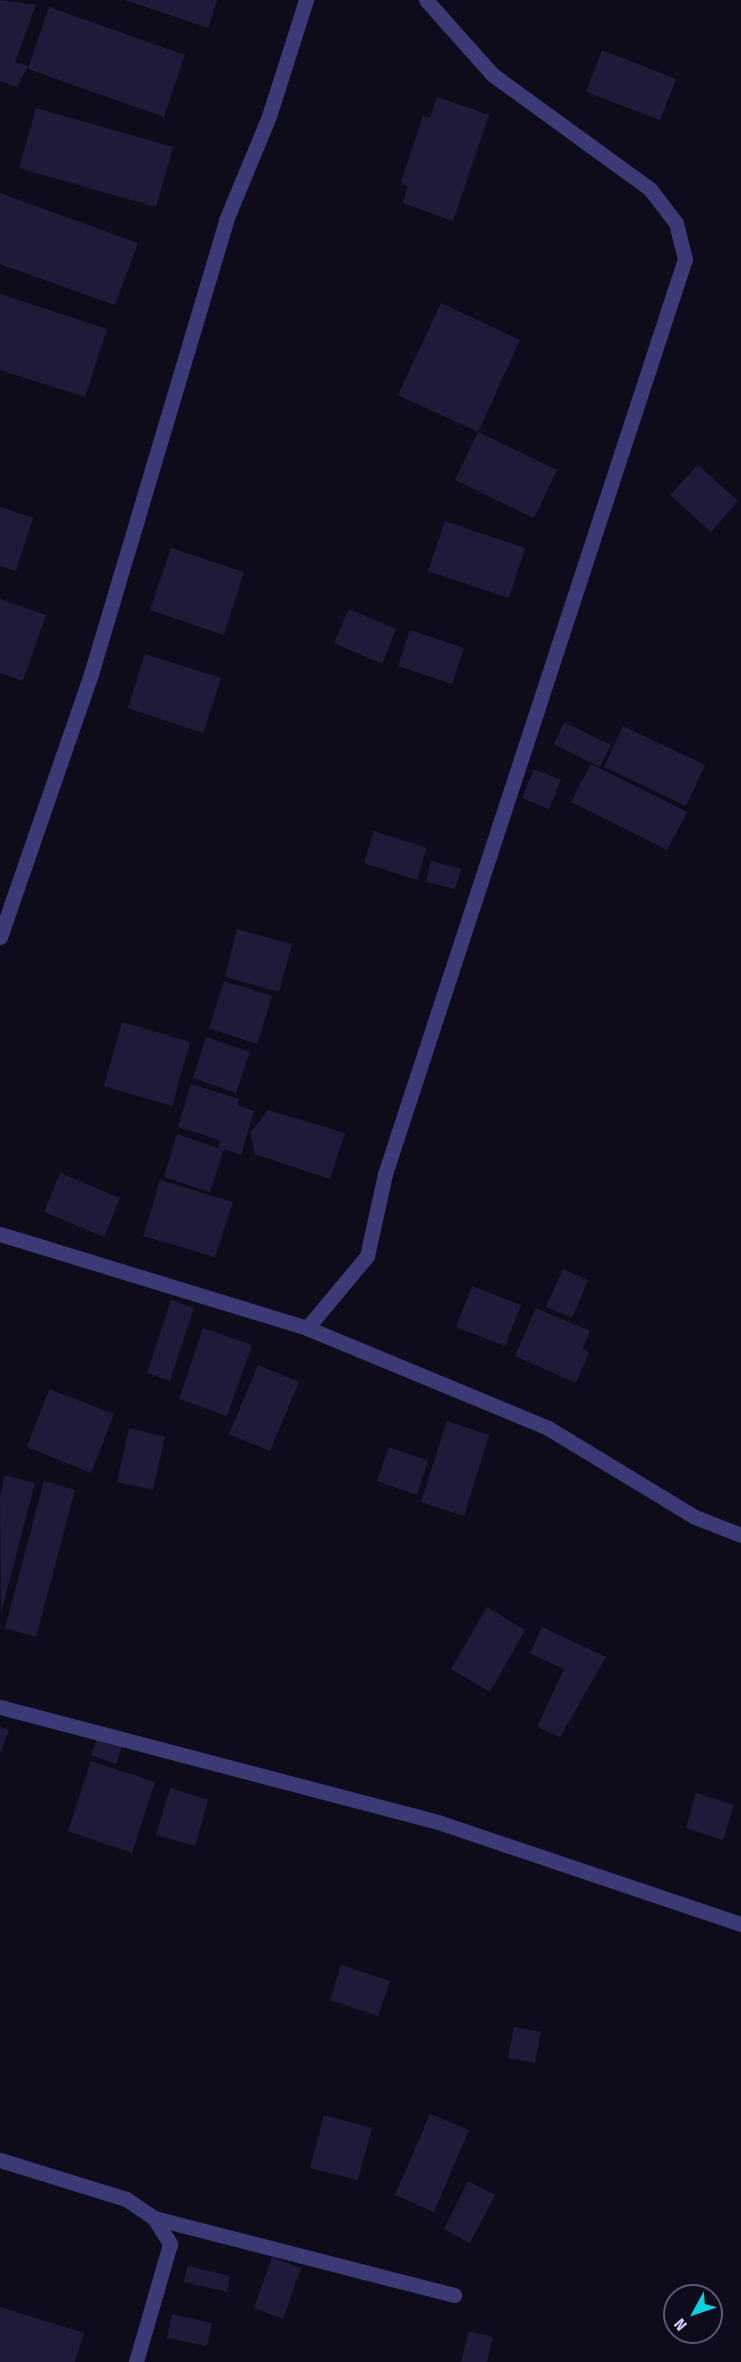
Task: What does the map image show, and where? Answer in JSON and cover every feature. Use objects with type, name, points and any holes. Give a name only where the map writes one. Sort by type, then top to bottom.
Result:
[{"type":"street","points":[[0,937],[91,674],[226,220],[269,116],[306,0]]},
{"type":"street","points":[[307,1328],[367,1256],[385,1173],[685,259],[676,223],[650,189],[492,74],[426,0]]},
{"type":"street","points":[[0,1234],[307,1328],[548,1428],[695,1517],[741,1535]]},
{"type":"street","points":[[0,1707],[438,1822],[741,1924]]},
{"type":"street","points":[[0,2160],[126,2199],[154,2218],[454,2295]]},
{"type":"street","points":[[136,2362],[170,2244],[154,2218]]},
{"type":"building","points":[[0,0],[36,5],[15,62],[28,66],[17,87],[0,81]]},
{"type":"building","points":[[125,0],[217,0],[208,28]]},
{"type":"building","points":[[49,7],[185,55],[164,117],[28,69]]},
{"type":"building","points":[[602,50],[676,79],[660,120],[586,92]]},
{"type":"building","points":[[437,97],[489,115],[453,221],[403,203],[408,186],[401,183],[423,116],[430,118]]},
{"type":"building","points":[[36,108],[173,147],[156,207],[19,168]]},
{"type":"building","points":[[0,193],[138,243],[115,305],[0,264]]},
{"type":"building","points":[[0,294],[107,329],[85,397],[0,370]]},
{"type":"building","points":[[441,303],[520,340],[478,432],[398,395]]},
{"type":"building","points":[[478,432],[557,470],[534,518],[455,480]]},
{"type":"building","points":[[698,465],[738,501],[711,532],[670,495]]},
{"type":"building","points":[[0,507],[33,518],[16,571],[0,566]]},
{"type":"building","points":[[445,521],[525,548],[509,598],[428,571]]},
{"type":"building","points":[[171,548],[244,572],[224,635],[150,610]]},
{"type":"building","points":[[0,599],[46,615],[23,681],[0,673]]},
{"type":"building","points":[[349,609],[396,629],[382,664],[334,643]]},
{"type":"building","points":[[410,630],[464,648],[452,684],[398,666]]},
{"type":"building","points":[[145,654],[221,678],[203,733],[128,708]]},
{"type":"building","points":[[564,722],[611,745],[600,767],[554,744]]},
{"type":"building","points":[[623,726],[705,765],[686,806],[604,767]]},
{"type":"building","points":[[591,764],[687,812],[667,850],[571,802]]},
{"type":"building","points":[[534,769],[561,780],[549,809],[522,798]]},
{"type":"building","points":[[374,831],[427,848],[417,880],[364,863]]},
{"type":"building","points":[[431,861],[461,869],[455,889],[426,882]]},
{"type":"building","points":[[237,929],[292,944],[279,992],[225,977]]},
{"type":"building","points":[[224,981],[272,996],[257,1044],[209,1028]]},
{"type":"building","points":[[122,1022],[190,1042],[172,1106],[104,1086]]},
{"type":"building","points":[[206,1037],[250,1052],[236,1093],[193,1078]]},
{"type":"building","points":[[191,1084],[239,1099],[237,1105],[254,1111],[241,1155],[224,1149],[210,1192],[164,1177],[177,1134],[218,1148],[220,1140],[178,1127]]},
{"type":"building","points":[[268,1110],[345,1133],[330,1179],[255,1154],[250,1133]]},
{"type":"building","points":[[60,1173],[120,1198],[104,1237],[44,1212]]},
{"type":"building","points":[[160,1180],[233,1202],[215,1257],[143,1236]]},
{"type":"building","points":[[563,1269],[588,1280],[572,1318],[546,1307]]},
{"type":"building","points":[[472,1286],[521,1305],[505,1346],[456,1327]]},
{"type":"building","points":[[171,1300],[194,1308],[170,1381],[147,1373]]},
{"type":"building","points":[[536,1308],[590,1331],[583,1348],[589,1353],[576,1383],[515,1356]]},
{"type":"building","points":[[203,1328],[252,1345],[227,1416],[179,1399]]},
{"type":"building","points":[[258,1365],[299,1382],[270,1451],[229,1434]]},
{"type":"building","points":[[49,1389],[114,1414],[91,1473],[27,1447]]},
{"type":"building","points":[[447,1421],[489,1435],[464,1516],[421,1502]]},
{"type":"building","points":[[129,1428],[165,1437],[153,1490],[117,1482]]},
{"type":"building","points":[[389,1447],[428,1461],[417,1495],[377,1481]]},
{"type":"building","points":[[5,1475],[35,1483],[1,1613],[0,1495]]},
{"type":"building","points":[[44,1481],[75,1490],[36,1637],[5,1628]]},
{"type":"building","points":[[487,1607],[525,1630],[490,1692],[451,1669]]},
{"type":"building","points":[[542,1627],[606,1657],[560,1737],[537,1727],[564,1669],[530,1653]]},
{"type":"building","points":[[0,1727],[9,1730],[0,1754]]},
{"type":"building","points":[[99,1734],[123,1743],[116,1764],[91,1755]]},
{"type":"building","points":[[91,1761],[155,1782],[132,1853],[68,1831]]},
{"type":"building","points":[[170,1788],[208,1800],[195,1846],[156,1835]]},
{"type":"building","points":[[696,1793],[734,1805],[723,1840],[686,1828]]},
{"type":"building","points":[[341,1965],[390,1981],[378,2016],[330,2000]]},
{"type":"building","points":[[514,2027],[541,2032],[535,2063],[508,2058]]},
{"type":"building","points":[[430,2114],[469,2130],[434,2212],[395,2195]]},
{"type":"building","points":[[324,2115],[372,2128],[358,2180],[310,2168]]},
{"type":"building","points":[[468,2181],[495,2195],[470,2243],[444,2229]]},
{"type":"building","points":[[272,2257],[301,2268],[283,2319],[254,2308]]},
{"type":"building","points":[[188,2266],[230,2276],[227,2292],[184,2282]]},
{"type":"building","points":[[0,2307],[84,2333],[75,2362],[0,2362]]},
{"type":"building","points":[[172,2314],[212,2323],[207,2346],[167,2338]]},
{"type":"building","points":[[469,2331],[493,2337],[487,2362],[461,2362]]}]
